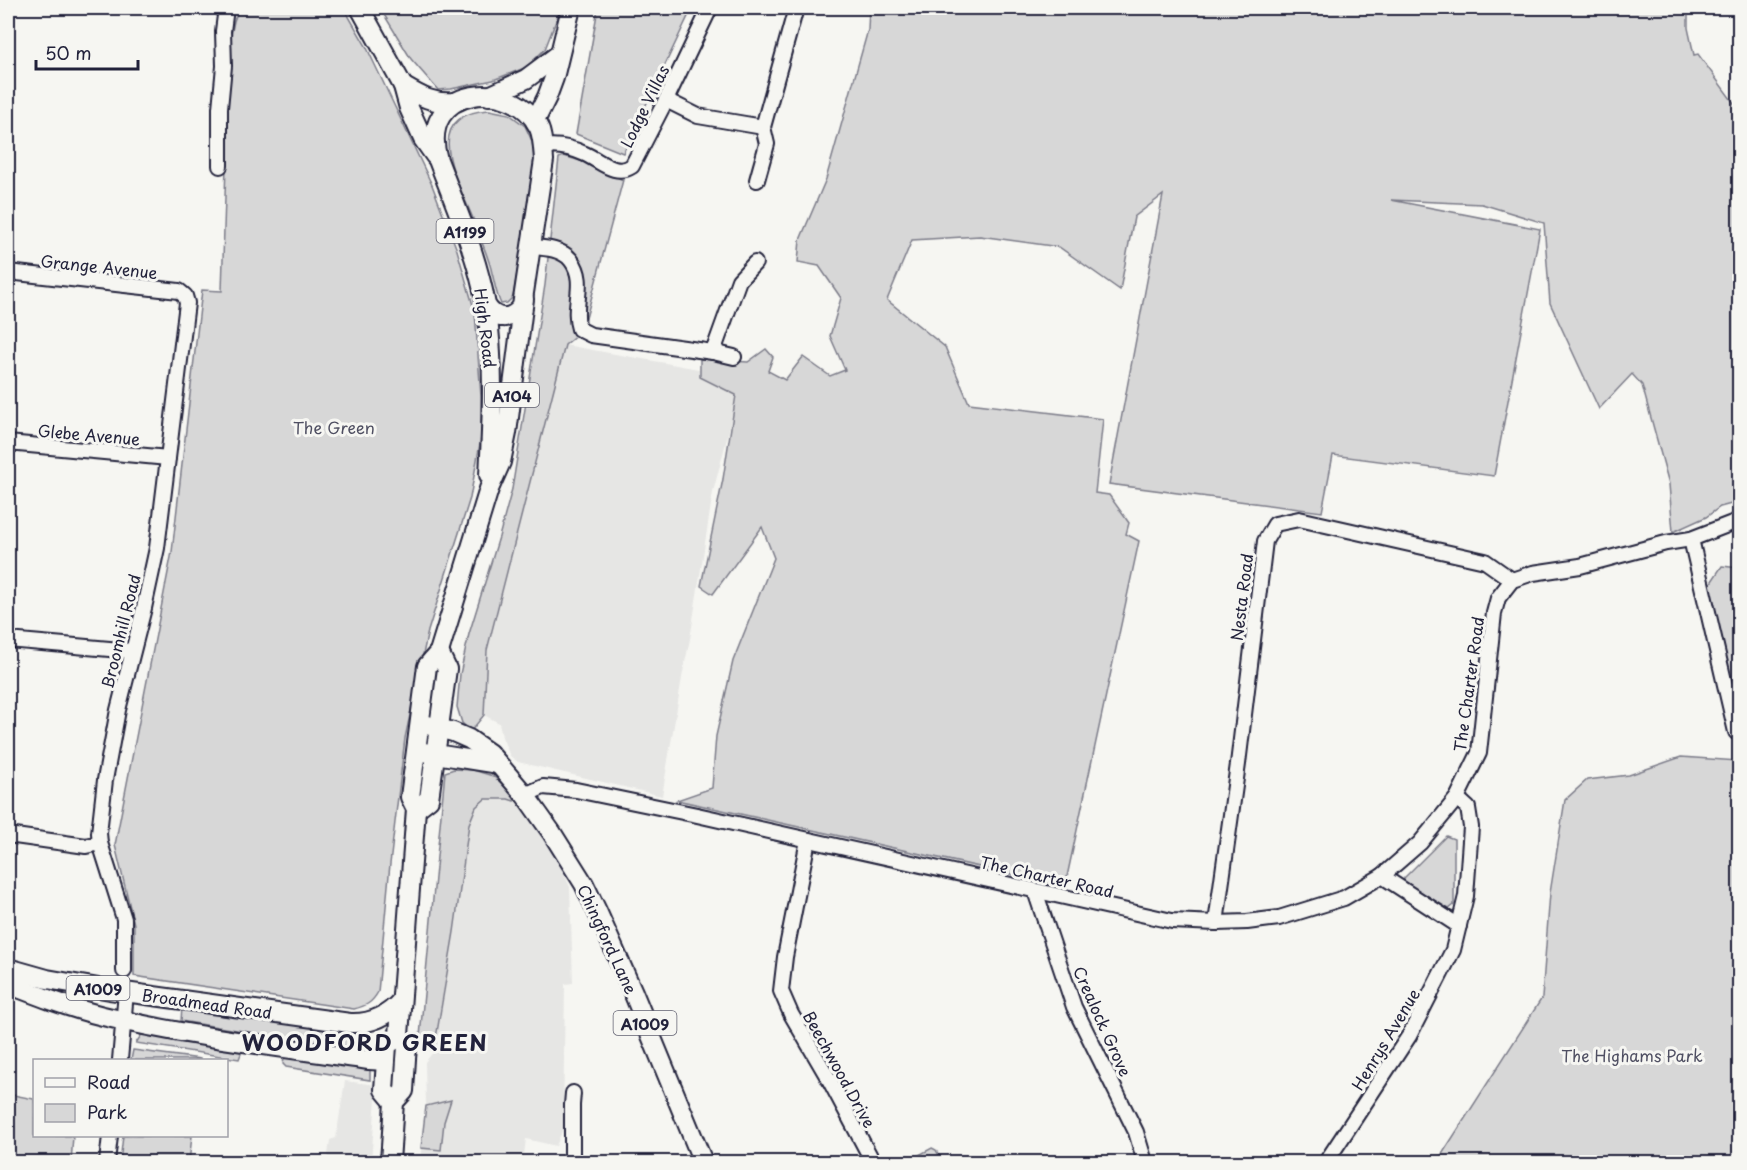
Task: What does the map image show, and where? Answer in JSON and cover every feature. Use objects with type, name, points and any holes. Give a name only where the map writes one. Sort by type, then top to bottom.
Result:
[{"type":"main road","name":"A1199","points":[[360,8],[404,86],[423,139],[438,160]]},
{"type":"main road","points":[[404,86],[423,98],[435,102],[454,102],[478,96],[511,100],[520,105],[535,121],[554,78],[571,8]]},
{"type":"main road","points":[[489,96],[526,79],[558,55]]},
{"type":"main road","points":[[438,160],[435,150],[436,125],[445,109],[454,102]]},
{"type":"main road","name":"A104","points":[[524,299],[543,172],[543,147],[535,121]]},
{"type":"main road","name":"High Road","points":[[438,160],[473,254],[486,305],[491,349],[492,389],[489,489]]},
{"type":"main road","points":[[486,305],[493,314],[505,318],[518,312],[524,299]]},
{"type":"main road","name":"High Road","points":[[489,489],[501,462],[507,432],[524,299]]},
{"type":"main road","name":"A104","points":[[390,1162],[394,1102],[404,1090],[407,1047],[399,1035],[416,809],[410,797],[427,666],[439,652],[489,489]]},
{"type":"main road","name":"A104","points":[[416,809],[429,799],[447,669],[439,652]]},
{"type":"main road","name":"Chingford Lane","points":[[420,723],[469,739],[489,753],[525,795],[552,833],[579,876],[597,911],[703,1162]]},
{"type":"main road","points":[[416,751],[498,764]]},
{"type":"main road","name":"Broadmead Road","points":[[8,968],[46,979],[126,992],[360,1024],[392,1011],[401,1001]]},
{"type":"main road","name":"Broadmead Road","points":[[8,984],[82,1010],[124,1020],[184,1032],[386,1061]]},
{"type":"main road","name":"A104","points":[[394,1102],[384,1090],[387,1046],[399,1035]]},
{"type":"street","points":[[220,166],[220,108],[226,8]]},
{"type":"street","name":"Lodge Villas","points":[[543,147],[562,147],[585,154],[611,169],[626,170],[632,166],[710,8]]},
{"type":"street","points":[[757,180],[767,144],[764,127],[796,8]]},
{"type":"street","points":[[666,100],[698,116],[764,127]]},
{"type":"street","points":[[532,247],[545,248],[566,255],[577,269],[579,329],[591,335],[734,357]]},
{"type":"street","points":[[713,352],[739,280],[755,263]]},
{"type":"street","name":"Grange Avenue","points":[[8,272],[179,291],[185,296]]},
{"type":"street","name":"Broomhill Road","points":[[124,971],[123,919],[99,833],[105,780],[118,710],[157,548],[187,303],[185,296]]},
{"type":"street","name":"Glebe Avenue","points":[[8,443],[168,458]]},
{"type":"street","name":"Nesta Road","points":[[1216,923],[1238,764],[1264,541],[1275,524],[1299,519],[1485,561],[1512,580]]},
{"type":"street","points":[[1512,580],[1533,573],[1580,566],[1666,543],[1691,539],[1740,520]]},
{"type":"street","points":[[1691,539],[1737,732]]},
{"type":"street","name":"The Charter Road","points":[[525,795],[543,786],[559,788],[697,815],[1172,921],[1216,923],[1279,918],[1344,898],[1382,876],[1420,843],[1457,798],[1479,753],[1494,613],[1498,598],[1512,580]]},
{"type":"street","points":[[8,640],[132,651]]},
{"type":"street","name":"Henrys Avenue","points":[[1326,1162],[1409,1036],[1453,950],[1466,896],[1471,826],[1468,808],[1457,798]]},
{"type":"street","points":[[8,835],[86,846],[100,843]]},
{"type":"street","name":"Beechwood Drive","points":[[808,840],[785,957],[781,991],[790,1014],[830,1081],[873,1162]]},
{"type":"street","points":[[1382,876],[1459,926]]},
{"type":"street","name":"Crealock Grove","points":[[1035,891],[1074,1007],[1136,1132],[1145,1162]]},
{"type":"street","points":[[120,1059],[126,992]]},
{"type":"street","points":[[572,1162],[573,1093]]},
{"type":"street","points":[[107,1162],[110,1137]]},
{"type":"shaded area","points":[[565,345],[743,377],[713,492],[662,796],[518,762],[510,756],[499,723],[484,715],[487,650]]},
{"type":"shaded area","points":[[485,799],[508,799],[521,807],[557,858],[570,887],[573,983],[565,984],[563,1129],[556,1146],[526,1139],[523,1162],[420,1162],[426,1106],[425,1062],[435,1050],[469,824],[476,807]]},
{"type":"shaded area","points":[[345,1081],[377,1085],[371,1162],[327,1162],[330,1140],[336,1138]]},
{"type":"green space","name":"The Green","points":[[239,8],[344,8],[366,46],[432,185],[457,250],[475,312],[481,397],[481,438],[470,498],[428,631],[405,738],[378,992],[368,1004],[354,1009],[134,976],[134,924],[115,845],[172,552],[202,290],[222,291],[230,41]]},
{"type":"green space","points":[[380,8],[561,8],[545,49],[527,67],[493,80],[438,90],[411,59]]},
{"type":"green space","points":[[598,8],[692,8],[623,153],[576,134]]},
{"type":"green space","points":[[869,8],[1688,8],[1688,28],[1694,55],[1698,54],[1739,110],[1739,502],[1720,507],[1706,517],[1673,532],[1669,484],[1642,385],[1632,374],[1599,409],[1550,303],[1544,223],[1482,204],[1391,200],[1540,229],[1494,476],[1333,455],[1322,512],[1109,484],[1163,195],[1134,217],[1120,290],[1059,247],[980,236],[912,240],[887,300],[945,347],[969,403],[1103,419],[1095,493],[1109,495],[1129,523],[1126,534],[1139,541],[1065,886],[677,800],[712,788],[716,736],[733,661],[774,558],[762,527],[713,594],[701,586],[723,479],[736,395],[700,377],[700,359],[748,362],[766,349],[773,357],[768,371],[785,380],[803,357],[830,376],[845,370],[830,336],[841,298],[819,266],[798,262],[800,240],[826,179],[868,30]]},
{"type":"green space","points":[[489,110],[509,114],[525,126],[532,141],[535,165],[513,297],[507,303],[501,304],[491,267],[455,176],[448,140],[453,125],[466,115]]},
{"type":"green space","points":[[564,156],[587,163],[623,180],[585,322],[577,335],[565,345],[487,650],[484,715],[471,731],[462,723],[457,707],[460,674],[469,634],[512,489],[545,285],[559,158]]},
{"type":"green space","points":[[1722,566],[1739,568],[1739,706],[1737,706],[1708,587]]},
{"type":"green space","name":"The Highams Park","points":[[1681,757],[1738,761],[1739,759],[1739,1162],[1437,1162],[1542,998],[1550,893],[1565,800],[1587,780],[1629,775]]},
{"type":"green space","points":[[454,769],[473,770],[493,776],[515,795],[514,801],[485,799],[476,807],[469,824],[434,1050],[419,1047],[445,772]]},
{"type":"green space","points":[[1446,836],[1454,839],[1454,905],[1449,909],[1404,882],[1404,878]]},
{"type":"green space","points":[[182,1007],[362,1029],[359,1050],[181,1021]]},
{"type":"green space","points":[[142,1034],[242,1051],[239,1059],[136,1043]]},
{"type":"green space","points":[[133,1050],[200,1059],[131,1059]]},
{"type":"green space","points":[[287,1056],[370,1066],[370,1080],[286,1067],[283,1064]]},
{"type":"green space","points":[[8,1094],[33,1099],[33,1137],[73,1137],[71,1162],[8,1162]]},
{"type":"green space","points":[[451,1100],[444,1122],[441,1150],[421,1148],[426,1106]]},
{"type":"green space","points":[[123,1137],[192,1137],[189,1162],[120,1162]]},
{"type":"green space","points":[[932,1148],[936,1150],[942,1162],[906,1162]]},
{"type":"district","name":"WOODFORD GREEN","points":[[365,1041]]}]
